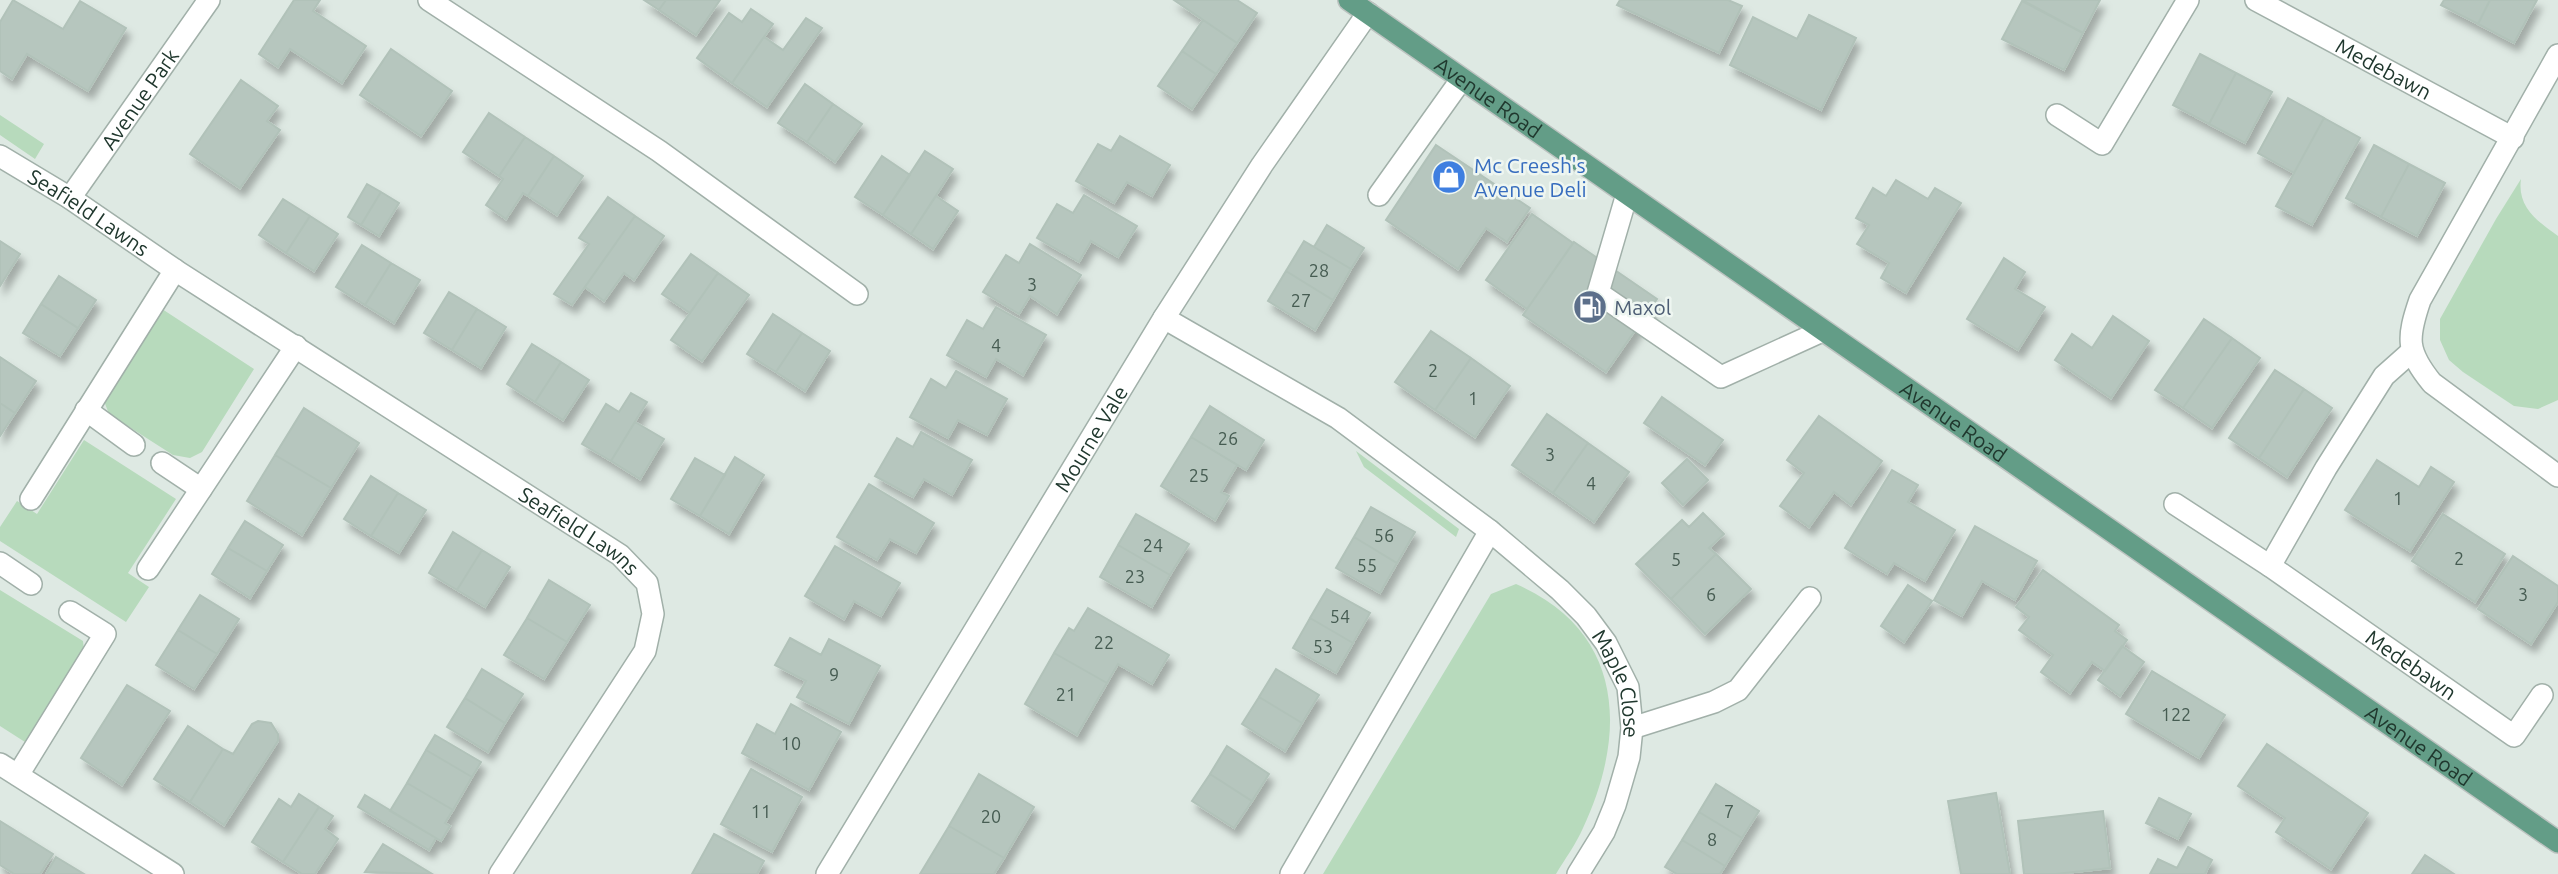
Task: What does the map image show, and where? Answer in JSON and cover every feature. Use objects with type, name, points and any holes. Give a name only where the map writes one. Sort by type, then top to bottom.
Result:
[{"type":"main road","name":"Avenue Road","points":[[1349,0],[2558,841]]},
{"type":"street","name":"Avenue Park","points":[[70,198],[209,0]]},
{"type":"street","points":[[429,0],[659,151],[857,294]]},
{"type":"street","points":[[2057,116],[2102,144],[2188,0]]},
{"type":"street","name":"Medebawn","points":[[2256,0],[2513,138]]},
{"type":"street","name":"Mourne Vale","points":[[827,874],[1164,318],[1262,165],[1368,13]]},
{"type":"street","points":[[2558,55],[2420,300],[2410,328],[2411,352],[2432,383],[2558,475]]},
{"type":"street","points":[[1379,195],[1461,80]]},
{"type":"street","name":"Seafield Lawns","points":[[0,156],[70,198],[175,270],[620,555],[647,583],[653,614],[645,652],[500,874]]},
{"type":"street","points":[[1626,194],[1598,293],[1721,377],[1822,331]]},
{"type":"street","points":[[30,499],[175,270]]},
{"type":"street","name":"Maple Close","points":[[1164,318],[1338,418],[1490,531],[1586,615],[1606,643],[1628,687],[1632,728],[1629,757],[1615,805],[1604,832],[1578,874]]},
{"type":"street","points":[[148,569],[296,346]]},
{"type":"street","points":[[2270,566],[2326,468],[2384,376],[2411,352]]},
{"type":"street","points":[[86,410],[135,445]]},
{"type":"street","points":[[162,463],[201,489]]},
{"type":"street","name":"Medebawn","points":[[2175,503],[2514,736],[2542,695]]},
{"type":"street","points":[[1291,874],[1490,531]]},
{"type":"street","points":[[0,563],[31,584]]},
{"type":"street","points":[[1632,728],[1714,702],[1738,690],[1811,598]]},
{"type":"street","points":[[70,612],[105,634],[9,770],[173,874]]},
{"type":"green space","points":[[0,115],[44,144],[35,159],[0,135]]},
{"type":"green space","points":[[2521,179],[2525,205],[2536,219],[2558,236],[2558,400],[2538,409],[2514,406],[2463,372],[2449,360],[2440,340],[2440,319]]},
{"type":"green space","points":[[159,307],[254,369],[202,452],[190,458],[173,455],[109,414],[104,401]]},
{"type":"green space","points":[[84,440],[176,499],[128,573],[149,587],[126,622],[0,541],[0,527],[17,501],[37,514]]},
{"type":"green space","points":[[1356,451],[1459,529],[1456,537],[1364,467]]},
{"type":"green space","points":[[1516,584],[1552,604],[1578,628],[1597,657],[1607,688],[1610,721],[1607,756],[1597,792],[1580,834],[1556,874],[1323,874],[1491,594]]},
{"type":"green space","points":[[0,590],[83,641],[84,650],[25,742],[0,726]]},
{"type":"building","points":[[13,0],[63,29],[80,1],[126,28],[88,91],[27,54],[12,79],[0,71],[0,22]]},
{"type":"building","points":[[294,0],[320,0],[313,11],[366,46],[342,83],[290,49],[278,67],[259,54]]},
{"type":"building","points":[[644,0],[666,0],[659,10]]},
{"type":"building","points":[[666,0],[720,0],[696,35],[659,10]]},
{"type":"building","points":[[1174,0],[1237,0],[1257,13],[1237,43]]},
{"type":"building","points":[[1620,0],[1728,0],[1742,6],[1719,53],[1617,5]]},
{"type":"building","points":[[2022,0],[2100,0],[2083,33]]},
{"type":"building","points":[[2444,0],[2490,0],[2478,24],[2441,5]]},
{"type":"building","points":[[2490,0],[2537,0],[2514,43],[2478,24]]},
{"type":"building","points":[[2022,1],[2083,33],[2064,70],[2002,39]]},
{"type":"building","points":[[751,9],[773,24],[732,83],[697,58],[729,13],[742,22]]},
{"type":"building","points":[[1809,15],[1856,38],[1821,110],[1730,65],[1753,17],[1797,39]]},
{"type":"building","points":[[806,18],[822,28],[767,107],[732,83],[764,37],[783,50]]},
{"type":"building","points":[[1203,20],[1237,43],[1216,74],[1182,51]]},
{"type":"building","points":[[391,49],[452,91],[421,136],[360,95]]},
{"type":"building","points":[[1182,51],[1216,74],[1192,109],[1158,86]]},
{"type":"building","points":[[2200,54],[2236,73],[2209,124],[2173,105]]},
{"type":"building","points":[[2236,73],[2272,92],[2245,143],[2209,124]]},
{"type":"building","points":[[241,80],[278,106],[267,121],[280,130],[240,188],[190,154]]},
{"type":"building","points":[[805,84],[833,104],[807,142],[778,123]]},
{"type":"building","points":[[2288,98],[2324,118],[2294,173],[2258,153]]},
{"type":"building","points":[[833,104],[862,124],[835,162],[807,142]]},
{"type":"building","points":[[489,113],[525,137],[499,176],[463,152]]},
{"type":"building","points":[[2324,118],[2360,138],[2312,225],[2276,206]]},
{"type":"building","points":[[1120,136],[1170,165],[1152,196],[1127,182],[1114,203],[1076,181],[1098,144],[1111,151]]},
{"type":"building","points":[[525,137],[554,156],[528,196],[523,193],[506,219],[486,205],[503,179],[499,176]]},
{"type":"building","name":"Mc Creesh's Avenue Deli","points":[[1436,145],[1530,208],[1507,242],[1486,228],[1458,269],[1386,220]]},
{"type":"building","points":[[2374,145],[2409,164],[2381,217],[2346,198]]},
{"type":"building","points":[[925,151],[953,169],[911,234],[883,215]]},
{"type":"building","points":[[554,156],[583,176],[557,215],[528,196]]},
{"type":"building","points":[[882,156],[910,175],[883,215],[855,197]]},
{"type":"building","points":[[2409,164],[2445,183],[2417,236],[2381,217]]},
{"type":"building","points":[[1896,180],[1928,199],[1935,188],[1961,203],[1906,293],[1881,278],[1889,263],[1857,244],[1869,225],[1856,218],[1873,188],[1886,196]]},
{"type":"building","points":[[367,184],[381,192],[361,225],[348,217]]},
{"type":"building","points":[[381,192],[399,203],[379,236],[361,225]]},
{"type":"building","points":[[1084,195],[1137,226],[1118,257],[1091,241],[1079,262],[1037,238],[1057,204],[1073,213]]},
{"type":"building","points":[[936,196],[958,211],[933,249],[911,234]]},
{"type":"building","points":[[608,197],[635,216],[572,305],[554,294],[589,244],[579,238]]},
{"type":"building","points":[[283,199],[310,216],[286,253],[259,235]]},
{"type":"building","points":[[1532,214],[1573,243],[1527,309],[1486,280]]},
{"type":"building","points":[[310,216],[338,234],[314,271],[286,253]]},
{"type":"building","points":[[635,216],[664,236],[634,280],[624,273],[604,301],[585,287]]},
{"type":"building","points":[[1327,225],[1364,248],[1351,269],[1314,247]]},
{"type":"building","points":[[0,241],[20,254],[0,286]]},
{"type":"building","points":[[1304,241],[1351,269],[1333,300],[1286,271]]},
{"type":"building","name":"Maxol","points":[[1574,242],[1657,299],[1606,372],[1523,315]]},
{"type":"building","points":[[1030,244],[1081,275],[1057,314],[1030,296],[1019,314],[983,292],[1006,255],[1019,263]]},
{"type":"building","points":[[362,245],[391,263],[365,305],[336,287]]},
{"type":"building","points":[[691,254],[718,273],[690,313],[662,294]]},
{"type":"building","points":[[2004,258],[2025,272],[2015,289],[2045,307],[2018,350],[1967,319]]},
{"type":"building","points":[[391,263],[420,280],[394,323],[365,305]]},
{"type":"building","points":[[1286,271],[1333,300],[1315,330],[1268,301]]},
{"type":"building","points":[[718,273],[749,295],[702,361],[671,340]]},
{"type":"building","points":[[59,276],[96,300],[78,328],[41,304]]},
{"type":"building","points":[[449,292],[477,309],[452,350],[424,333]]},
{"type":"building","points":[[41,304],[78,328],[60,356],[23,333]]},
{"type":"building","points":[[996,307],[1046,335],[1023,375],[996,359],[986,377],[947,355],[967,320],[983,329]]},
{"type":"building","points":[[477,309],[506,327],[481,368],[452,350]]},
{"type":"building","points":[[773,314],[802,333],[776,372],[747,354]]},
{"type":"building","points":[[2113,316],[2149,341],[2111,398],[2055,360],[2072,334],[2092,348]]},
{"type":"building","points":[[2204,319],[2232,338],[2183,408],[2155,390]]},
{"type":"building","points":[[1431,331],[1471,358],[1435,410],[1395,382]]},
{"type":"building","points":[[802,333],[830,351],[805,391],[776,372]]},
{"type":"building","points":[[2232,338],[2260,358],[2212,428],[2183,408]]},
{"type":"building","points":[[532,344],[561,362],[535,402],[507,384]]},
{"type":"building","points":[[0,357],[36,381],[15,413],[0,403]]},
{"type":"building","points":[[1471,358],[1510,386],[1475,437],[1435,410]]},
{"type":"building","points":[[561,362],[589,380],[563,420],[535,402]]},
{"type":"building","points":[[2275,370],[2304,389],[2259,458],[2229,438]]},
{"type":"building","points":[[956,371],[1007,399],[987,435],[958,420],[948,438],[910,417],[931,379],[946,388]]},
{"type":"building","points":[[2304,389],[2332,408],[2287,477],[2259,458]]},
{"type":"building","points":[[631,393],[647,402],[611,461],[582,444],[606,404],[619,412]]},
{"type":"building","points":[[1662,397],[1723,440],[1705,465],[1644,423]]},
{"type":"building","points":[[0,403],[15,413],[0,436]]},
{"type":"building","points":[[1210,406],[1264,440],[1246,470],[1191,437]]},
{"type":"building","points":[[304,408],[359,443],[331,488],[275,455]]},
{"type":"building","points":[[1547,414],[1588,443],[1553,493],[1512,465]]},
{"type":"building","points":[[1819,416],[1882,461],[1851,505],[1834,492],[1809,527],[1780,506],[1804,473],[1787,460]]},
{"type":"building","points":[[635,422],[664,439],[640,479],[611,461]]},
{"type":"building","points":[[921,432],[972,460],[952,495],[924,479],[913,497],[875,476],[897,438],[913,447]]},
{"type":"building","points":[[1191,437],[1237,465],[1221,492],[1229,496],[1215,520],[1161,486]]},
{"type":"building","points":[[1588,443],[1629,472],[1594,522],[1553,493]]},
{"type":"building","points":[[275,455],[331,488],[302,535],[247,501]]},
{"type":"building","points":[[735,457],[764,475],[729,534],[700,516]]},
{"type":"building","points":[[695,458],[725,475],[700,516],[671,499]]},
{"type":"building","points":[[1687,459],[1708,480],[1683,505],[1662,483]]},
{"type":"building","points":[[2377,460],[2419,487],[2431,467],[2454,482],[2410,551],[2345,510]]},
{"type":"building","points":[[1892,470],[1918,485],[1908,502],[1955,530],[1925,581],[1894,563],[1887,574],[1845,548]]},
{"type":"building","points":[[371,476],[398,493],[371,536],[344,519]]},
{"type":"building","points":[[869,484],[934,523],[916,553],[890,539],[877,560],[837,537]]},
{"type":"building","points":[[398,493],[426,510],[399,553],[371,536]]},
{"type":"building","points":[[1371,507],[1415,532],[1397,563],[1354,537]]},
{"type":"building","points":[[1703,513],[1724,534],[1709,548],[1716,554],[1671,599],[1636,564],[1682,520],[1689,527]]},
{"type":"building","points":[[1136,514],[1189,544],[1170,575],[1118,545]]},
{"type":"building","points":[[2443,514],[2505,554],[2475,602],[2412,561]]},
{"type":"building","points":[[245,521],[283,545],[267,571],[228,548]]},
{"type":"building","points":[[1975,526],[2037,561],[2015,600],[1982,581],[1962,616],[1934,600]]},
{"type":"building","points":[[453,532],[482,550],[457,590],[429,573]]},
{"type":"building","points":[[1354,537],[1397,563],[1380,593],[1336,568]]},
{"type":"building","points":[[1118,545],[1170,575],[1152,607],[1100,577]]},
{"type":"building","points":[[835,546],[900,583],[881,616],[854,601],[844,619],[805,596]]},
{"type":"building","points":[[228,548],[267,571],[250,598],[212,574]]},
{"type":"building","points":[[482,550],[510,567],[485,607],[457,590]]},
{"type":"building","points":[[1716,554],[1751,589],[1705,634],[1671,599]]},
{"type":"building","points":[[2513,556],[2558,586],[2558,602],[2531,644],[2478,609]]},
{"type":"building","points":[[2043,570],[2119,625],[2115,631],[2127,640],[2105,671],[2092,662],[2070,693],[2041,672],[2053,655],[2019,630],[2029,617],[2016,607]]},
{"type":"building","points":[[549,580],[590,605],[567,642],[527,618]]},
{"type":"building","points":[[1908,585],[1932,601],[1904,642],[1881,626]]},
{"type":"building","points":[[1327,589],[1370,613],[1353,643],[1310,618]]},
{"type":"building","points":[[200,595],[239,619],[217,654],[178,630]]},
{"type":"building","points":[[1088,608],[1169,655],[1152,684],[1118,664],[1107,683],[1054,653],[1069,628],[1074,631]]},
{"type":"building","points":[[527,618],[567,642],[544,679],[504,655]]},
{"type":"building","points":[[1310,618],[1353,643],[1336,673],[1293,648]]},
{"type":"building","points":[[178,630],[217,654],[194,689],[156,665]]},
{"type":"building","points":[[790,638],[821,655],[829,639],[880,666],[849,724],[797,697],[806,681],[775,665]]},
{"type":"building","points":[[2122,646],[2144,662],[2120,696],[2098,680]]},
{"type":"building","points":[[1054,653],[1107,683],[1077,735],[1025,704]]},
{"type":"building","points":[[482,669],[523,694],[505,723],[465,698]]},
{"type":"building","points":[[1276,669],[1319,695],[1302,723],[1259,697]]},
{"type":"building","points":[[2152,671],[2225,715],[2199,758],[2126,714]]},
{"type":"building","points":[[127,685],[170,711],[122,785],[81,758]]},
{"type":"building","points":[[1259,697],[1302,723],[1285,751],[1242,724]]},
{"type":"building","points":[[465,698],[505,723],[488,752],[447,727]]},
{"type":"building","points":[[791,704],[841,732],[809,790],[742,753],[757,724],[775,734]]},
{"type":"building","points":[[258,721],[271,723],[278,734],[278,741],[224,825],[190,802],[223,749],[233,754],[252,724]]},
{"type":"building","points":[[188,726],[223,749],[190,802],[154,779]]},
{"type":"building","points":[[435,735],[481,762],[472,777],[426,750]]},
{"type":"building","points":[[2267,744],[2368,813],[2331,869],[2276,832],[2285,818],[2238,786]]},
{"type":"building","points":[[1227,746],[1269,774],[1252,801],[1210,774]]},
{"type":"building","points":[[426,750],[472,777],[453,810],[407,783]]},
{"type":"building","points":[[751,769],[802,797],[772,852],[721,824]]},
{"type":"building","points":[[979,774],[1034,807],[1004,858],[949,826]]},
{"type":"building","points":[[1210,774],[1252,801],[1234,828],[1192,801]]},
{"type":"building","points":[[407,783],[453,810],[445,823],[450,826],[441,841],[390,811]]},
{"type":"building","points":[[1716,784],[1759,811],[1742,838],[1699,812]]},
{"type":"building","points":[[1996,793],[2010,874],[1961,874],[1948,801]]},
{"type":"building","points":[[299,794],[319,807],[283,862],[252,842],[279,799],[291,807]]},
{"type":"building","points":[[365,795],[436,838],[429,850],[358,807]]},
{"type":"building","points":[[2159,798],[2191,814],[2178,839],[2146,823]]},
{"type":"building","points":[[319,807],[333,816],[325,829],[338,839],[315,874],[302,874],[283,862]]},
{"type":"building","points":[[2103,811],[2110,868],[2056,874],[2024,874],[2018,821]]},
{"type":"building","points":[[1699,812],[1742,838],[1725,866],[1682,840]]},
{"type":"building","points":[[0,821],[53,854],[40,874],[14,874],[0,865]]},
{"type":"building","points":[[949,826],[1004,858],[994,874],[920,874]]},
{"type":"building","points":[[714,834],[764,861],[757,874],[692,874]]},
{"type":"building","points":[[1682,840],[1725,866],[1720,874],[1677,874],[1665,867]]},
{"type":"building","points":[[383,844],[432,874],[365,872]]},
{"type":"building","points":[[2188,847],[2212,860],[2205,874],[2150,874],[2158,859],[2177,868]]},
{"type":"building","points":[[2425,855],[2454,874],[2412,874]]},
{"type":"building","points":[[56,857],[84,874],[46,874]]},
{"type":"place","name":"Mc Creesh's Avenue Deli","points":[[1449,177]]},
{"type":"place","name":"Maxol","points":[[1590,307]]}]
